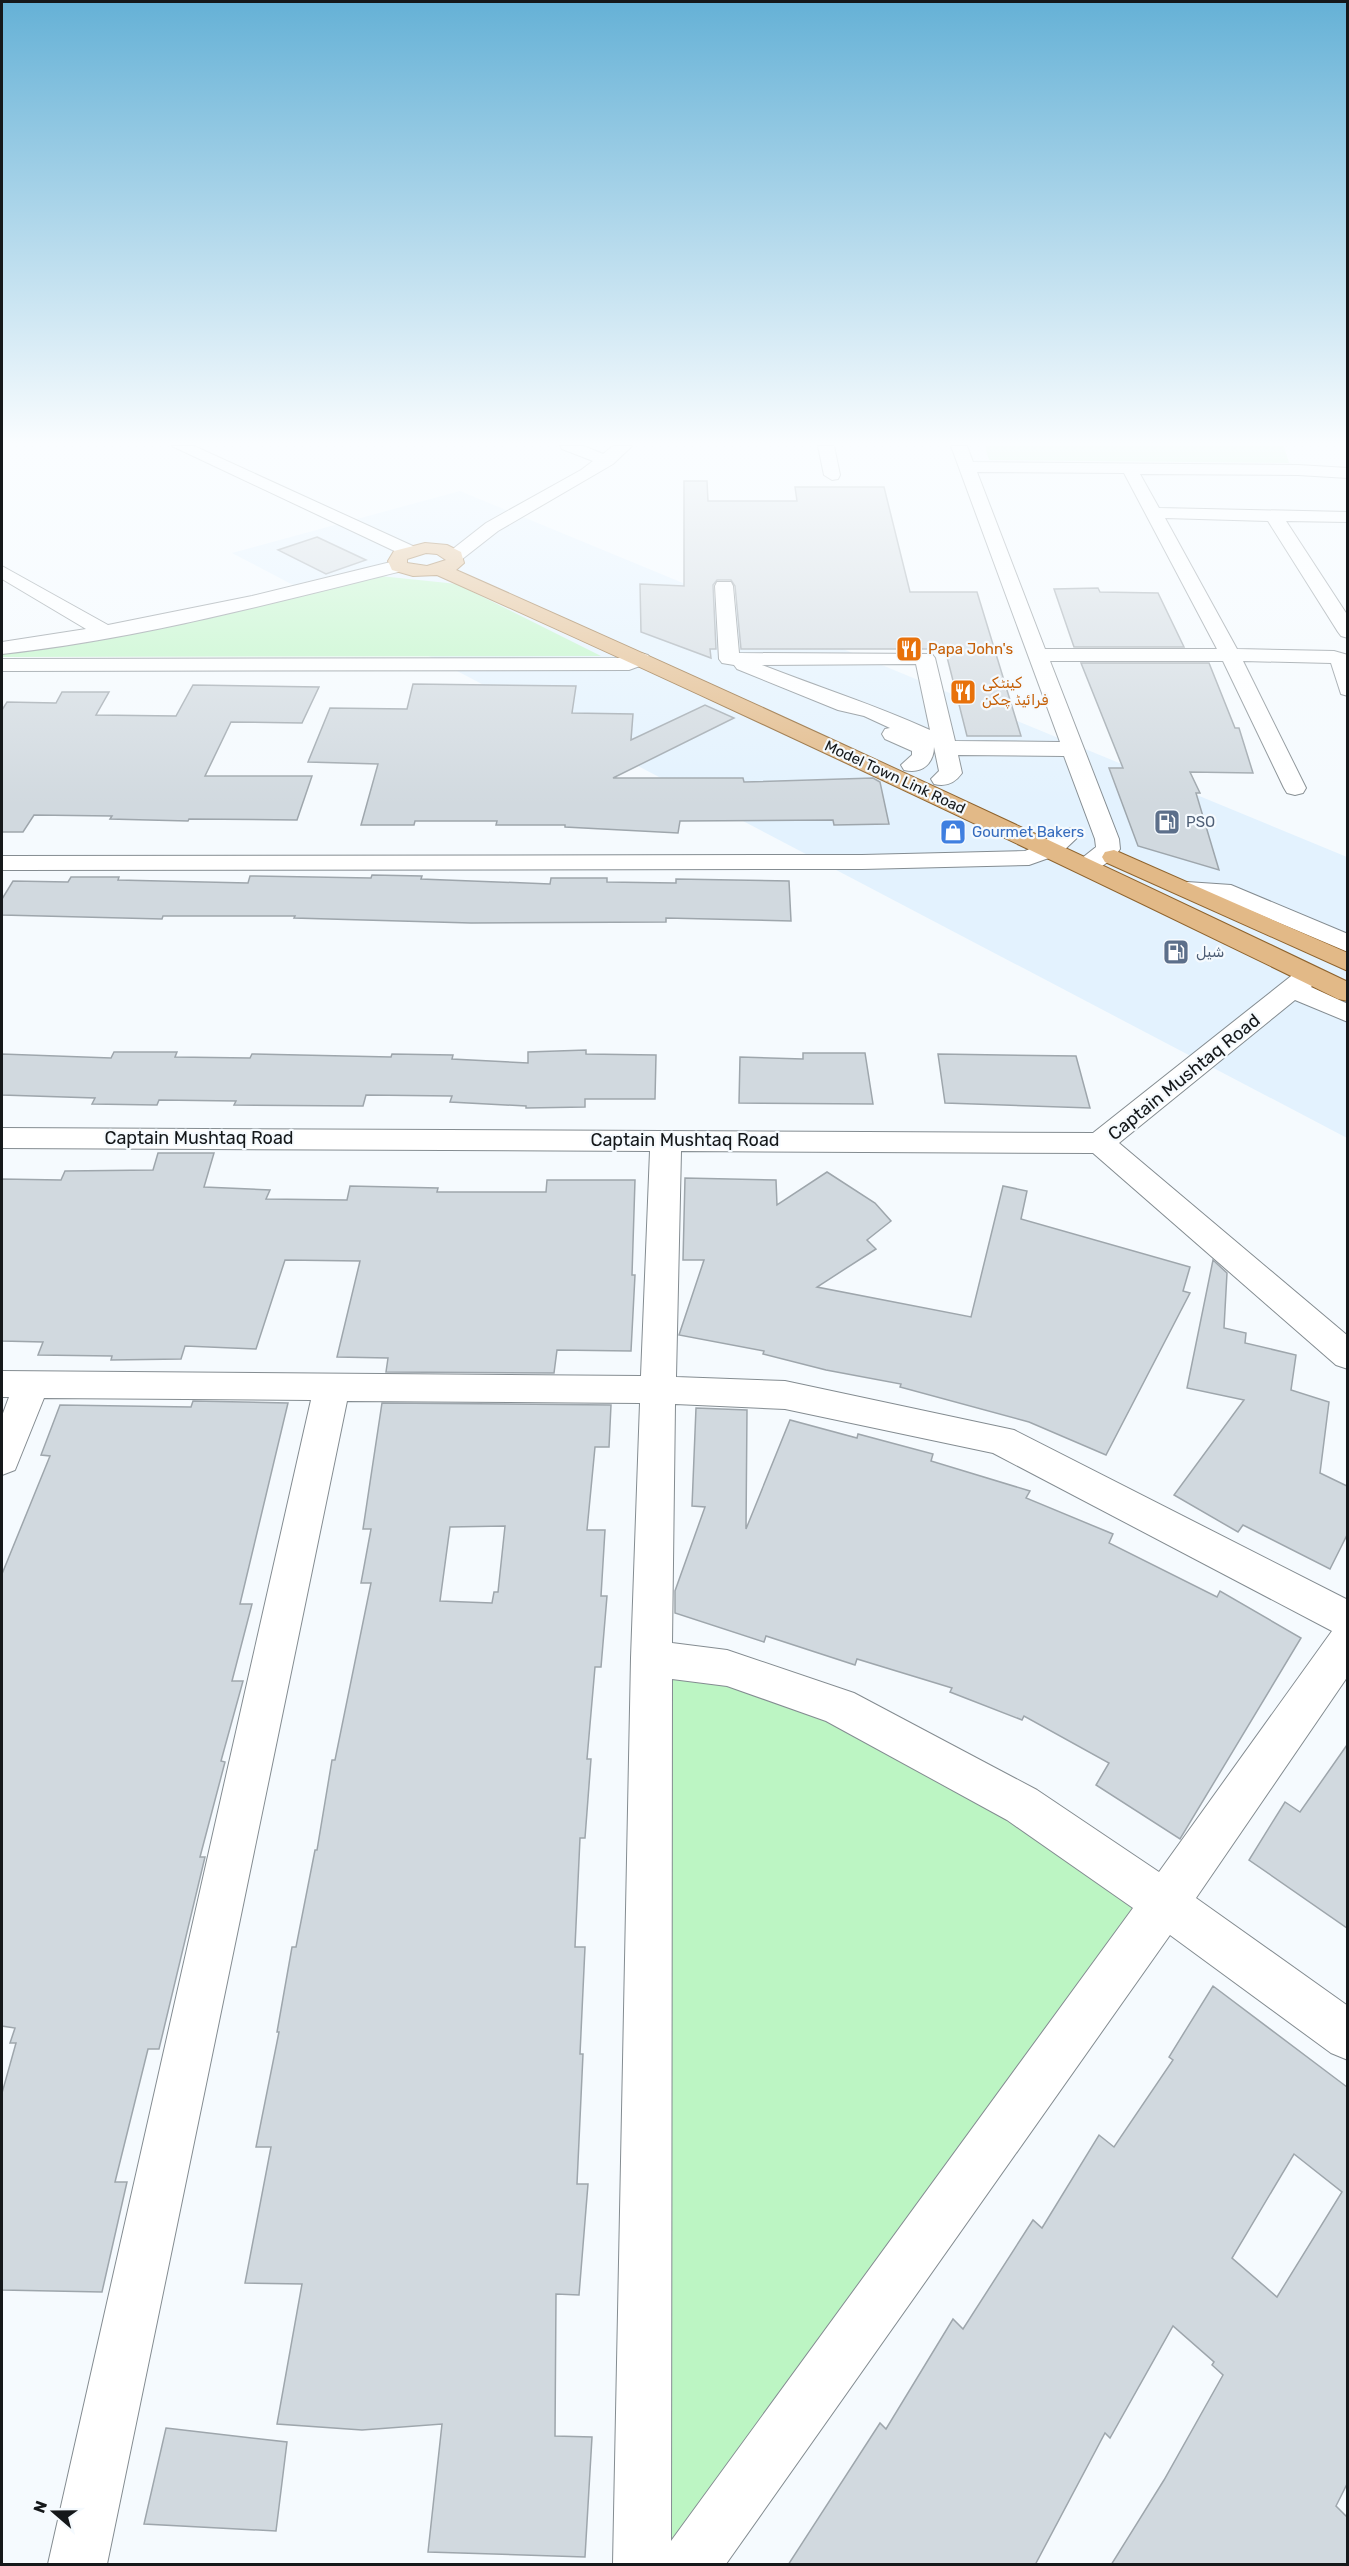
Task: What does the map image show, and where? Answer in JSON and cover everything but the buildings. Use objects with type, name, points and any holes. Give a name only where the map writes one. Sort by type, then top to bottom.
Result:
[{"type":"main road","points":[[411,566],[416,571],[429,566]]},
{"type":"main road","name":"Model Town Link Road","points":[[458,566],[641,659],[1060,842]]},
{"type":"main road","name":"Model Town Link Road","points":[[463,566],[732,668],[1094,859],[1301,982],[1347,993]]},
{"type":"main road","name":"Model Town Link Road","points":[[1094,859],[1187,889],[1347,963]]},
{"type":"street","points":[[2,648],[105,632],[252,602],[377,566]]},
{"type":"street","points":[[1003,566],[1107,839],[1108,849],[1094,859]]},
{"type":"street","points":[[1182,566],[1230,655],[1295,788]]},
{"type":"street","points":[[1306,566],[1347,630]]},
{"type":"street","points":[[2,572],[105,632]]},
{"type":"street","points":[[724,586],[732,668]]},
{"type":"street","points":[[1037,654],[1334,657],[1341,660],[1347,690]]},
{"type":"street","points":[[732,668],[925,658],[951,773],[942,778]]},
{"type":"street","points":[[2,665],[629,664],[641,659]]},
{"type":"street","points":[[732,668],[871,711],[945,744],[1074,749]]},
{"type":"street","points":[[886,717],[872,725],[921,747],[924,753],[922,758],[912,765]]},
{"type":"street","points":[[2,862],[862,862],[1029,858],[1060,842]]},
{"type":"street","points":[[1187,889],[1222,890],[1347,944]]},
{"type":"street","points":[[1301,982],[1347,1014]]},
{"type":"street","name":"Captain Mushtaq Road","points":[[2,1138],[1100,1143],[1301,982]]},
{"type":"street","points":[[642,2565],[651,1658],[656,1390],[666,1140]]},
{"type":"street","points":[[1100,1143],[1347,1356]]},
{"type":"street","points":[[2,1460],[17,1384],[656,1390],[785,1395],[1001,1440],[1347,1620]]},
{"type":"street","points":[[77,2565],[332,1386]]},
{"type":"street","points":[[691,2565],[1165,1903],[1347,1642]]},
{"type":"street","points":[[651,1658],[727,1668],[839,1706],[1022,1805],[1165,1903],[1347,2036]]},
{"type":"shaded area","points":[[256,566],[641,566],[1347,857],[1347,1138]]},
{"type":"green space","points":[[380,576],[457,584],[601,656],[2,657],[2,648],[86,638]]},
{"type":"green space","points":[[651,1658],[727,1668],[1165,1903],[691,2564],[642,2564]]},
{"type":"place","name":"Papa John's","points":[[909,649]]},
{"type":"place","name":"کینٹکی فرائیڈ چکن","points":[[963,692]]},
{"type":"place","name":"PSO","points":[[1167,822]]},
{"type":"place","name":"Gourmet Bakers","points":[[953,832]]},
{"type":"place","name":"شیل","points":[[1176,952]]}]
